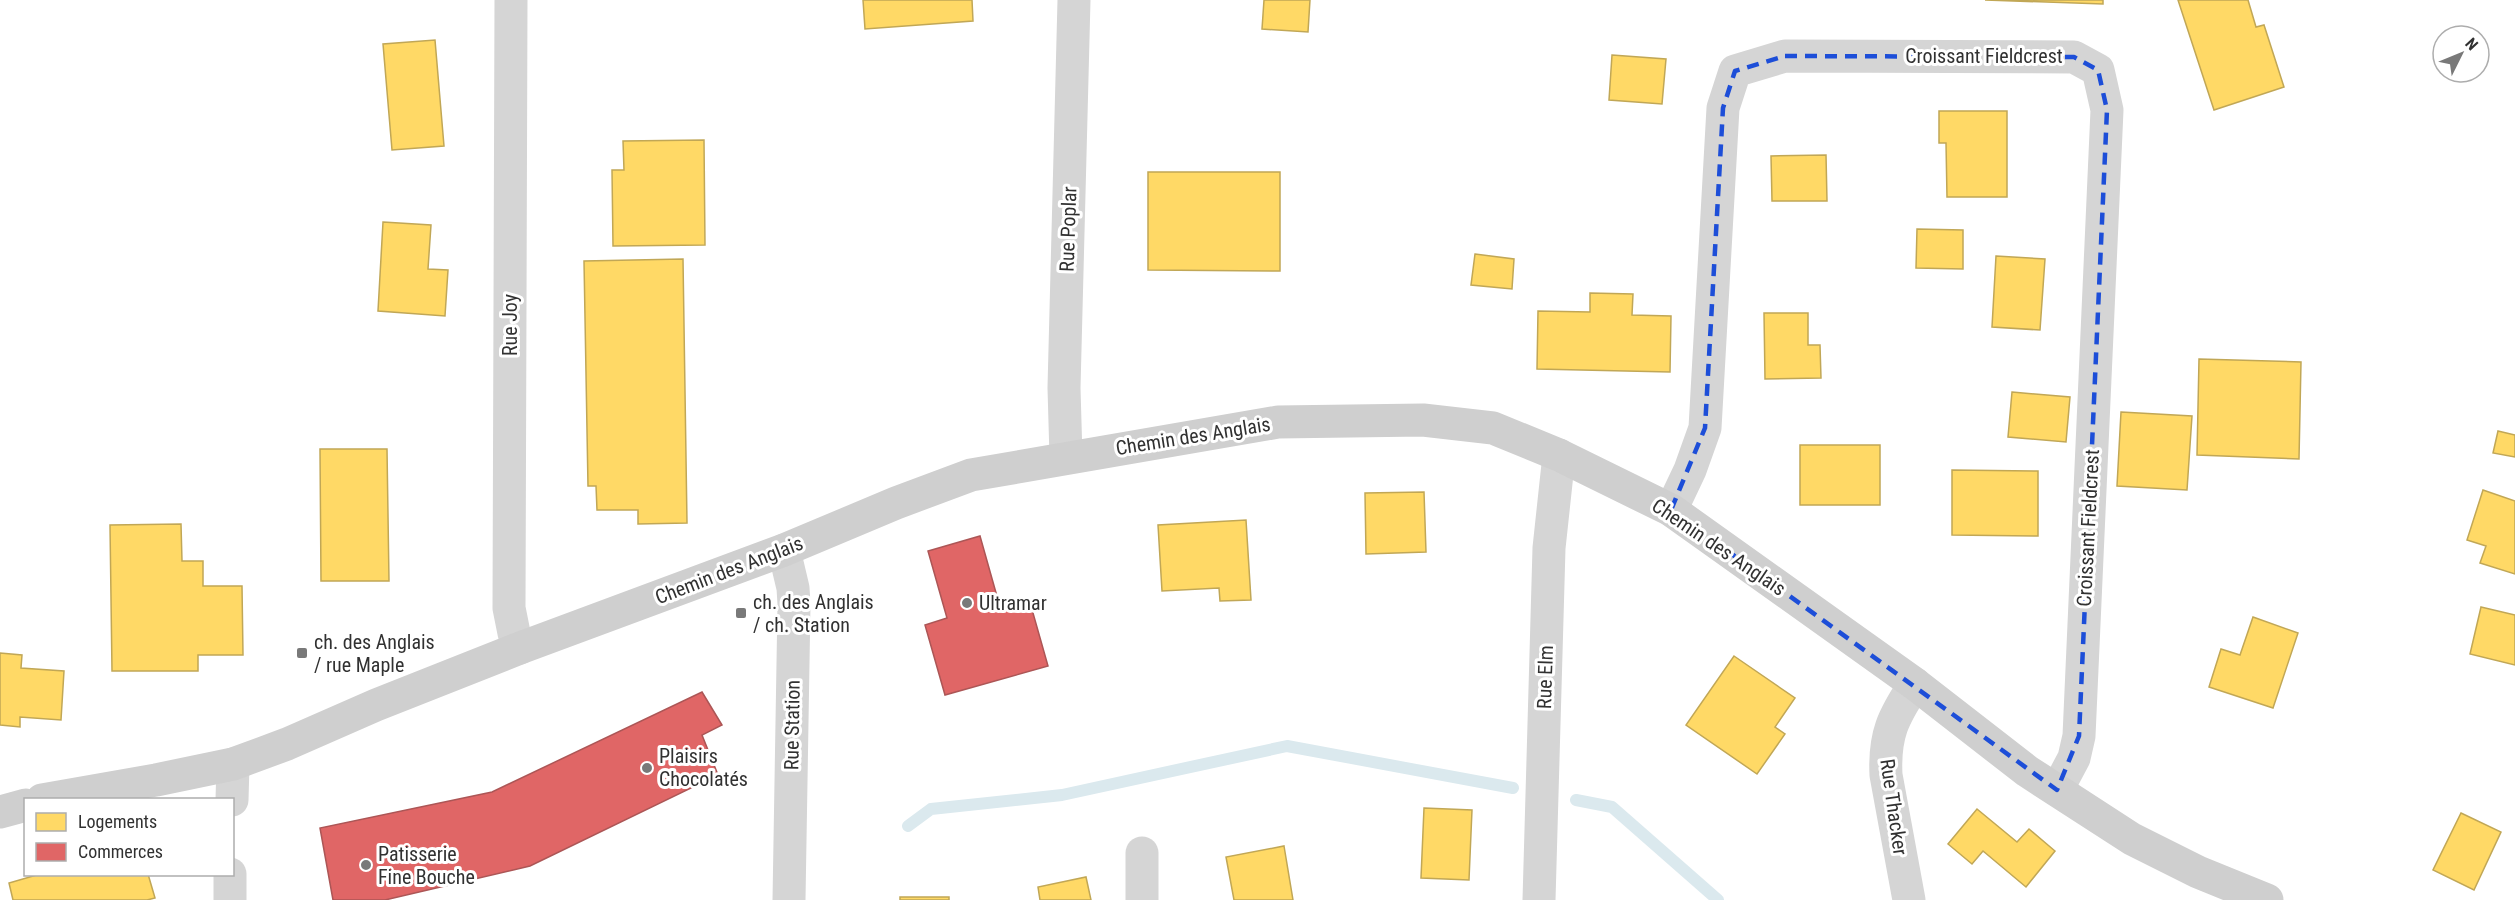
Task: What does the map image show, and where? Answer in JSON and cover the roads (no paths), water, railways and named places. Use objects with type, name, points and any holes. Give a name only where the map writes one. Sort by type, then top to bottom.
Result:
[{"type":"street","name":"Rue Joy","points":[[511,0],[509,608],[514,633],[520,648]]},
{"type":"street","name":"Rue Poplar","points":[[1066,457],[1064,388],[1074,0]]},
{"type":"street","name":"Croissant Fieldcrest","points":[[1671,510],[1690,470],[1705,428],[1723,108],[1735,71],[1785,56],[2074,57],[2098,70],[2107,110],[2079,736],[2074,758],[2057,790]]},
{"type":"street","name":"Chemin des Anglais","points":[[53,798],[233,764],[288,744],[376,705],[520,648],[784,550],[896,503],[971,475],[1278,422],[1423,420],[1493,428],[1559,455],[1671,510],[1915,684],[2027,771],[2132,839],[2198,872],[2267,900]]},
{"type":"street","name":"Rue Elm","points":[[1539,900],[1549,548],[1559,455]]},
{"type":"street","name":"Rue Station","points":[[784,550],[794,588],[789,900]]},
{"type":"street","name":"Rue Thacker","points":[[1909,900],[1886,775],[1885,754],[1895,714],[1915,684]]},
{"type":"street","points":[[232,798],[233,764]]},
{"type":"street","points":[[0,812],[24,806]]},
{"type":"street","points":[[1142,853],[1142,900]]},
{"type":"street","points":[[230,876],[230,900]]},
{"type":"waterway","points":[[908,826],[931,809],[1062,795],[1287,746],[1513,788]]},
{"type":"waterway","points":[[1576,800],[1612,807],[1718,900]]},
{"type":"place","name":"Ultramar","points":[[967,603]]},
{"type":"place","name":"ch. des Anglais / ch. Station","points":[[741,613]]},
{"type":"place","name":"ch. des Anglais / rue Maple","points":[[302,653]]},
{"type":"place","name":"Plaisirs Chocolatés","points":[[647,768]]},
{"type":"place","name":"Patisserie Fine Bouche","points":[[366,865]]}]
